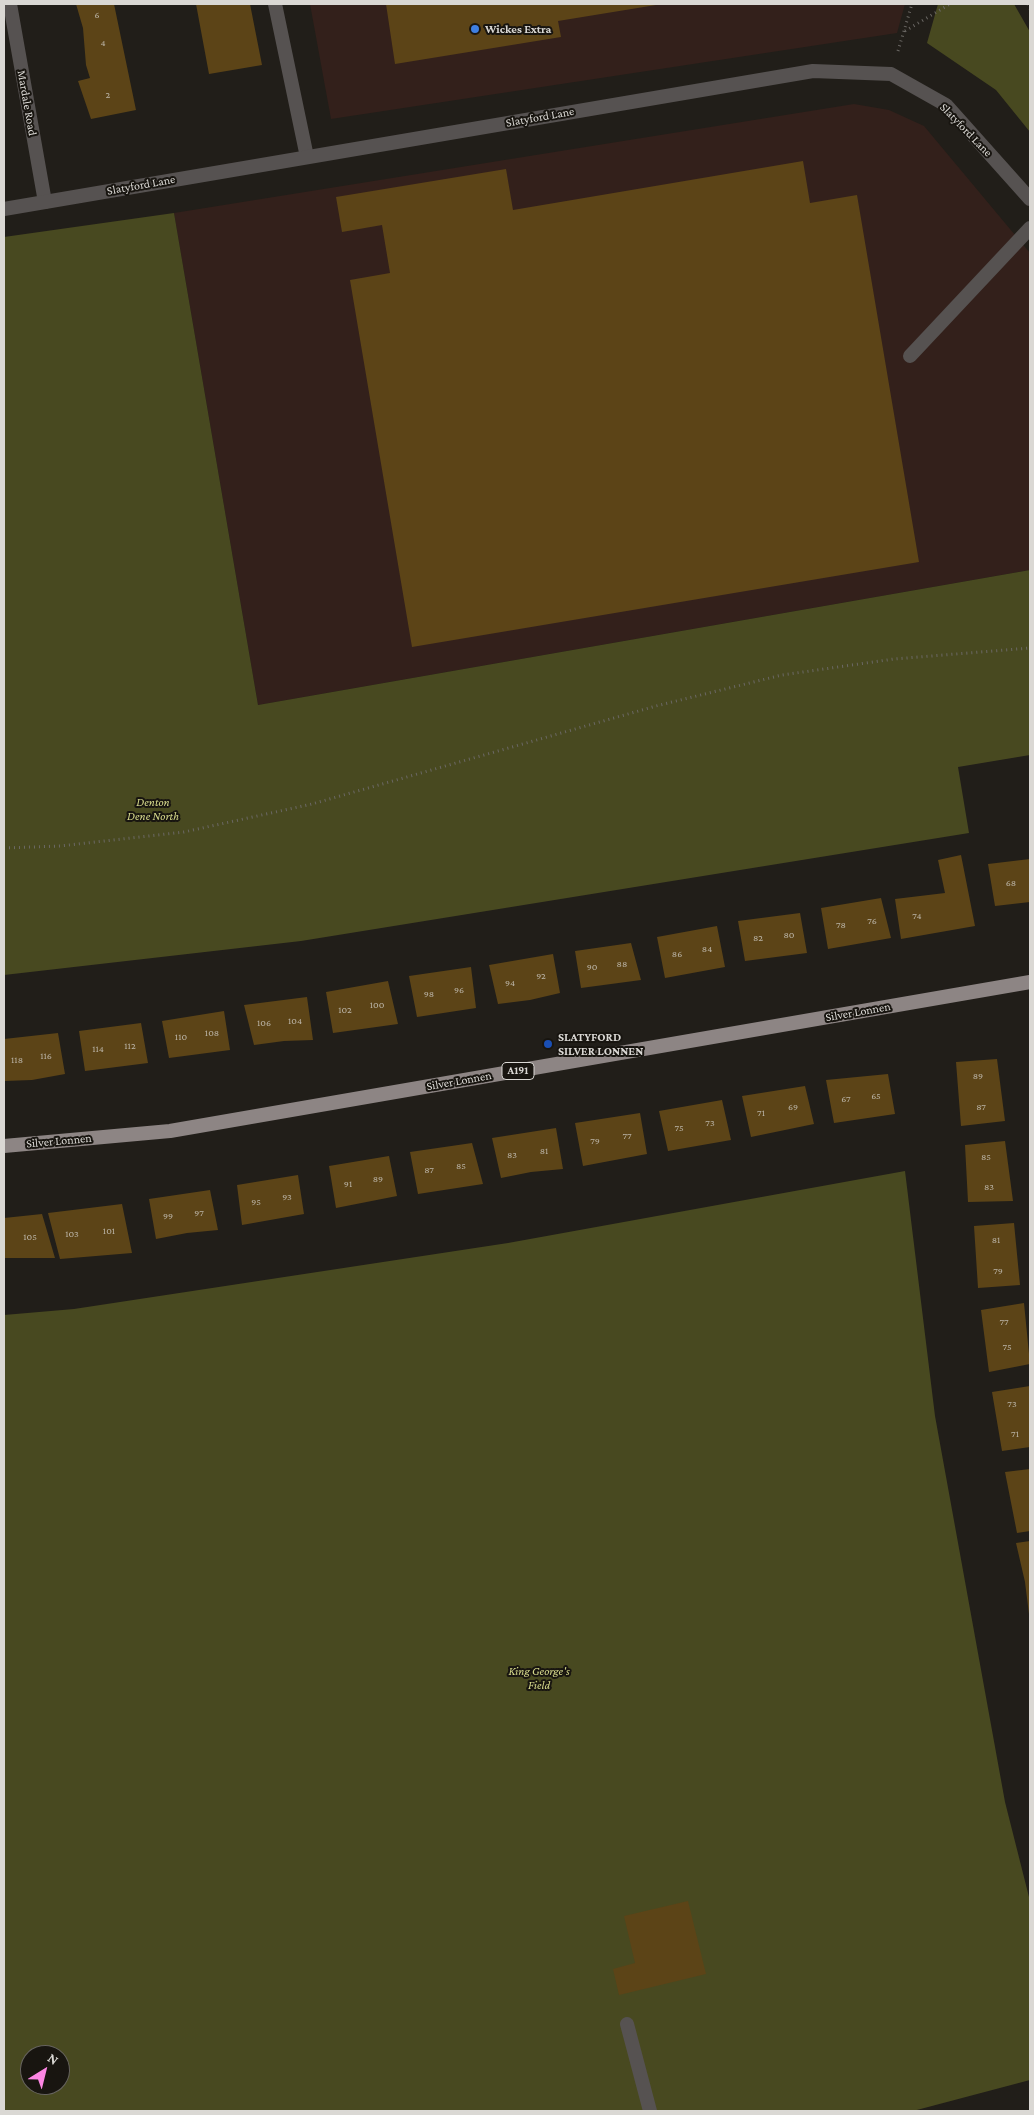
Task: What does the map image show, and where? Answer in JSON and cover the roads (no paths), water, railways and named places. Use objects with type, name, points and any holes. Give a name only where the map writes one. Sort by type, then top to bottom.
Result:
[{"type":"main road","name":"Silver Lonnen","points":[[4,1146],[170,1132],[1030,982]]},
{"type":"street","name":"Mardale Road","points":[[10,4],[44,202]]},
{"type":"street","points":[[275,4],[307,157]]},
{"type":"street","name":"Slatyford Lane","points":[[4,209],[813,71],[891,74],[946,105],[1030,199]]},
{"type":"street","points":[[910,356],[1030,228]]},
{"type":"street","points":[[627,2024],[650,2111]]},
{"type":"place","name":"Wickes Extra","points":[[475,29]]},
{"type":"place","name":"SLATYFORD SILVER LONNEN","points":[[548,1044]]},
{"type":"park label","name":"Denton Dene North","points":[[153,809]]},
{"type":"park label","name":"King George's Field","points":[[539,1678]]}]
